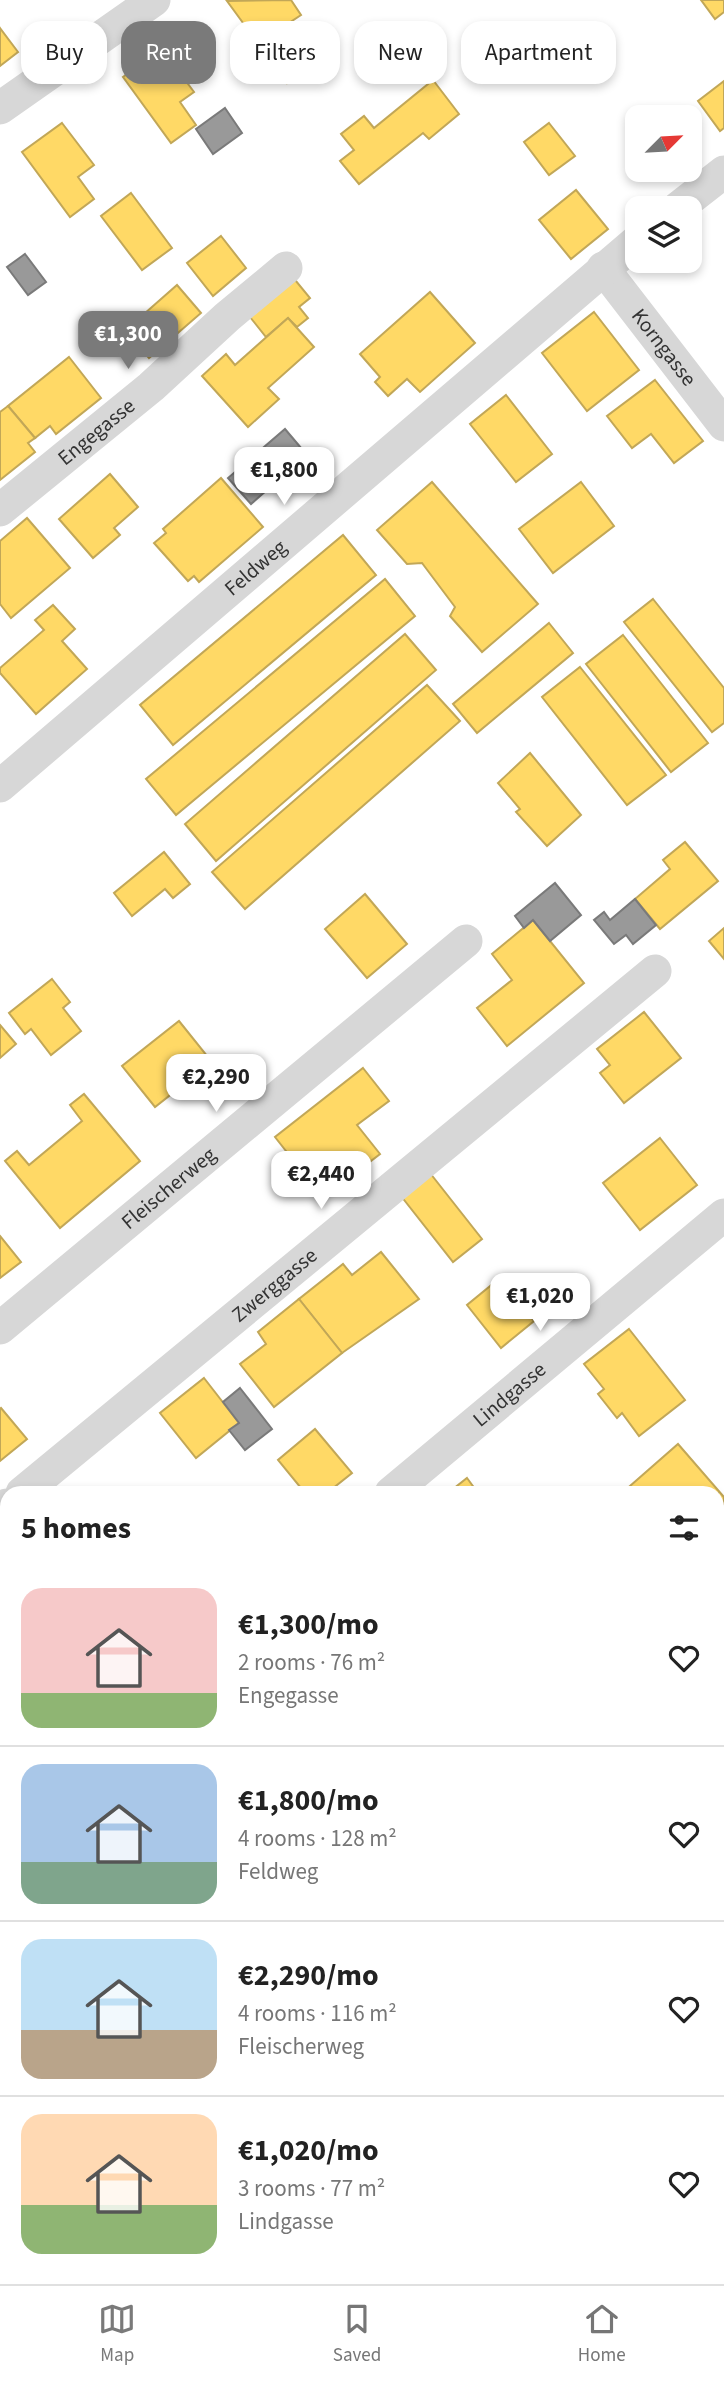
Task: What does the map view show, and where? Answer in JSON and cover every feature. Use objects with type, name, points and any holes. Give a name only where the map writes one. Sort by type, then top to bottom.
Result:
[{"type":"street","points":[[0,108],[154,0]]},
{"type":"street","points":[[693,196],[724,172]]},
{"type":"street","name":"Feldweg","points":[[0,786],[625,251]]},
{"type":"street","name":"Engegasse","points":[[0,510],[151,387],[227,317],[286,268]]},
{"type":"street","name":"Korngasse","points":[[603,268],[724,425]]},
{"type":"street","name":"Fleischerweg","points":[[0,1328],[466,941]]},
{"type":"street","name":"Zwerggasse","points":[[30,1486],[655,971]]},
{"type":"street","name":"Lindgasse","points":[[399,1486],[724,1215]]},
{"type":"building: Homes","points":[[291,0],[301,15],[292,21],[242,21],[227,1]]},
{"type":"building: Homes","points":[[701,0],[724,0],[724,12],[715,19]]},
{"type":"building: Homes","points":[[0,28],[18,52],[0,66]]},
{"type":"building: Homes","points":[[724,81],[724,128],[720,131],[698,101]]},
{"type":"building: Homes","points":[[128,84],[188,84],[194,92],[180,102],[196,125],[171,143]]},
{"type":"building: Homes","points":[[428,84],[436,84],[459,114],[429,139],[423,133],[359,184],[340,161],[354,150],[341,134],[364,116],[374,128]]},
{"type":"building: Homes","points":[[62,123],[94,165],[78,177],[94,199],[70,217],[22,152]]},
{"type":"building: Homes","points":[[549,123],[575,156],[549,175],[524,142]]},
{"type":"building: Homes","points":[[576,190],[608,229],[571,259],[539,220]]},
{"type":"building: Homes","points":[[131,193],[172,248],[142,270],[101,216]]},
{"type":"building: Homes","points":[[221,236],[246,268],[213,296],[187,263]]},
{"type":"building: Homes","points":[[291,275],[310,298],[299,307],[308,318],[297,327],[288,318],[266,337],[246,312]]},
{"type":"building: Homes","points":[[177,285],[201,313],[149,358],[135,341],[145,331],[136,321]]},
{"type":"building: Homes","points":[[430,292],[475,343],[420,392],[407,379],[388,396],[375,382],[380,377],[360,354]]},
{"type":"building: Homes","points":[[594,312],[639,370],[587,411],[542,353]]},
{"type":"building: Homes","points":[[288,318],[314,347],[268,388],[279,399],[248,427],[202,376],[226,354],[235,365]]},
{"type":"building: Homes","points":[[69,357],[101,398],[56,434],[50,426],[35,438],[8,406]]},
{"type":"building: Homes","points":[[655,380],[703,441],[674,463],[651,434],[632,448],[607,416]]},
{"type":"building: Homes","points":[[506,395],[552,454],[516,482],[470,424]]},
{"type":"building: Homes","points":[[8,406],[35,438],[28,443],[35,452],[0,480],[0,412]]},
{"type":"building: Homes","points":[[110,474],[138,507],[114,528],[120,535],[93,558],[59,519]]},
{"type":"building: Homes","points":[[221,478],[263,527],[199,582],[194,576],[188,581],[154,543],[166,533],[163,529]]},
{"type":"building: Homes","points":[[432,482],[538,604],[482,652],[450,616],[455,607],[422,563],[407,564],[377,530]]},
{"type":"building: Homes","points":[[581,482],[614,526],[553,573],[519,529]]},
{"type":"building: Homes","points":[[27,518],[70,568],[11,618],[0,604],[0,541]]},
{"type":"building: Homes","points":[[343,535],[376,575],[173,745],[140,705]]},
{"type":"building: Homes","points":[[385,579],[415,616],[176,815],[146,779]]},
{"type":"building: Homes","points":[[653,599],[724,688],[724,723],[712,732],[624,622]]},
{"type":"building: Homes","points":[[53,605],[75,629],[62,641],[87,669],[36,714],[0,673],[0,668],[44,630],[35,620]]},
{"type":"building: Homes","points":[[549,623],[573,653],[477,733],[453,704]]},
{"type":"building: Homes","points":[[405,634],[436,670],[216,861],[185,824]]},
{"type":"building: Homes","points":[[623,635],[708,743],[671,772],[586,664]]},
{"type":"building: Homes","points":[[580,667],[666,775],[627,805],[542,697]]},
{"type":"building: Homes","points":[[427,685],[460,721],[245,909],[212,872]]},
{"type":"building: Homes","points":[[530,753],[581,815],[547,846],[516,812],[520,809],[498,783]]},
{"type":"building: Homes","points":[[685,842],[718,881],[660,929],[635,899],[670,869],[663,860]]},
{"type":"building: Homes","points":[[164,852],[190,884],[173,898],[165,889],[132,916],[114,893]]},
{"type":"building: Homes","points":[[365,894],[407,944],[367,978],[325,929]]},
{"type":"building: Homes","points":[[533,920],[584,983],[507,1046],[477,1008],[512,980],[492,954]]},
{"type":"building: Homes","points":[[724,928],[724,959],[709,941]]},
{"type":"building: Homes","points":[[52,979],[70,1002],[63,1008],[81,1031],[51,1055],[31,1029],[25,1034],[9,1013]]},
{"type":"building: Homes","points":[[644,1012],[681,1058],[624,1103],[600,1073],[610,1065],[597,1049]]},
{"type":"building: Homes","points":[[179,1021],[212,1062],[155,1107],[122,1066]]},
{"type":"building: Homes","points":[[0,1025],[16,1044],[0,1058]]},
{"type":"building: Homes","points":[[363,1068],[389,1101],[357,1125],[380,1154],[323,1198],[275,1137]]},
{"type":"building: Homes","points":[[84,1094],[140,1161],[60,1228],[5,1161],[17,1151],[29,1165],[82,1121],[70,1105]]},
{"type":"building: Homes","points":[[660,1138],[697,1185],[640,1230],[603,1183]]},
{"type":"building: Homes","points":[[430,1173],[482,1239],[453,1262],[401,1196]]},
{"type":"building: Homes","points":[[0,1236],[21,1262],[0,1278]]},
{"type":"building: Homes","points":[[381,1252],[419,1299],[342,1353],[299,1299],[343,1264],[352,1275]]},
{"type":"building: Homes","points":[[500,1278],[534,1321],[501,1348],[467,1305]]},
{"type":"building: Homes","points":[[299,1299],[342,1353],[274,1407],[240,1364],[266,1344],[258,1332]]},
{"type":"building: Homes","points":[[629,1329],[685,1400],[639,1436],[622,1413],[617,1418],[598,1394],[604,1389],[584,1364]]},
{"type":"building: Homes","points":[[204,1378],[239,1423],[196,1458],[160,1413]]},
{"type":"building: Homes","points":[[0,1409],[27,1439],[0,1461]]},
{"type":"building: Homes","points":[[315,1429],[352,1473],[336,1486],[299,1486],[278,1460]]},
{"type":"building: Homes","points":[[678,1444],[714,1486],[630,1486]]},
{"type":"building: Homes","points":[[467,1478],[473,1486],[457,1486]]},
{"type":"building: Industry","points":[[225,108],[242,133],[213,154],[196,129]]},
{"type":"building: Industry","points":[[25,254],[46,282],[28,295],[7,267]]},
{"type":"building: Industry","points":[[285,429],[307,455],[251,504],[228,478]]},
{"type":"building: Industry","points":[[555,883],[581,915],[550,941],[533,920],[524,928],[515,916]]},
{"type":"building: Industry","points":[[635,899],[656,925],[633,944],[626,935],[614,944],[594,920],[604,912],[610,920]]},
{"type":"building: Industry","points":[[240,1388],[272,1429],[245,1450],[229,1430],[239,1423],[223,1402]]}]
